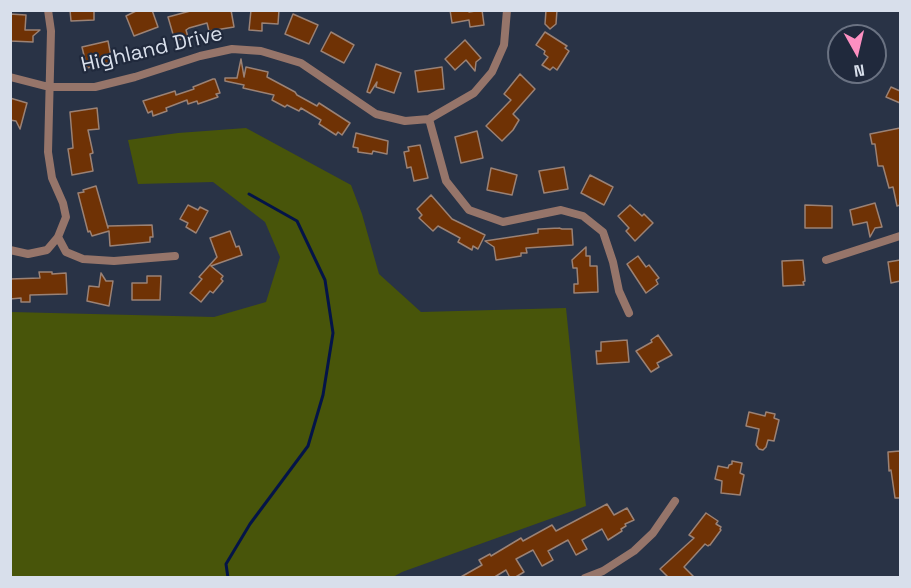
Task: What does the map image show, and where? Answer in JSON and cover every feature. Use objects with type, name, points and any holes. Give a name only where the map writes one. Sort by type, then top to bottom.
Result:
[{"type":"street","points":[[10,250],[28,254],[47,250],[58,237],[66,217],[63,203],[52,178],[48,152],[51,31],[48,10]]},
{"type":"street","name":"Highland Drive","points":[[10,77],[50,87],[95,87],[200,56],[232,49],[261,51],[302,63],[376,114],[405,121],[429,119],[474,93],[492,72],[504,45],[507,10]]},
{"type":"street","points":[[429,119],[446,181],[469,210],[503,222],[561,210],[583,216],[603,232],[619,291],[629,313]]},
{"type":"street","points":[[826,260],[900,236]]},
{"type":"street","points":[[58,237],[66,252],[83,259],[114,261],[175,256]]},
{"type":"street","points":[[585,578],[634,551],[653,533],[675,501]]},
{"type":"green space","points":[[246,128],[351,185],[379,274],[421,312],[566,308],[586,506],[393,577],[11,577],[11,312],[214,317],[266,302],[280,257],[265,222],[213,182],[138,184],[128,140],[178,133]]},
{"type":"building","points":[[70,10],[94,10],[94,20],[71,21]]},
{"type":"building","points":[[138,10],[152,10],[158,27],[134,36],[126,16]]},
{"type":"building","points":[[194,10],[231,10],[234,27],[209,31],[207,23],[189,28],[186,30],[188,37],[175,41],[168,17]]},
{"type":"building","points":[[251,10],[279,10],[278,24],[262,23],[262,31],[249,30]]},
{"type":"building","points":[[450,10],[469,10],[469,12],[482,10],[484,25],[470,27],[469,20],[452,23]]},
{"type":"building","points":[[546,10],[557,10],[556,24],[550,29],[545,24]]},
{"type":"building","points":[[10,14],[26,15],[25,30],[40,30],[33,36],[33,42],[10,41]]},
{"type":"building","points":[[293,14],[318,25],[309,44],[285,34]]},
{"type":"building","points":[[331,32],[354,45],[344,63],[321,51]]},
{"type":"building","points":[[545,32],[567,46],[565,48],[569,51],[557,70],[553,67],[550,70],[542,65],[548,57],[544,54],[545,51],[536,45]]},
{"type":"building","points":[[465,40],[481,58],[476,62],[475,71],[466,60],[455,70],[445,59]]},
{"type":"building","points":[[108,41],[112,62],[87,68],[82,47]]},
{"type":"building","points":[[241,59],[244,77],[246,67],[268,72],[267,77],[317,106],[319,103],[350,123],[342,135],[338,132],[336,135],[319,124],[321,120],[301,108],[299,111],[272,100],[274,95],[225,81],[225,78],[237,78]]},
{"type":"building","points":[[376,64],[401,73],[394,93],[376,87],[377,82],[370,93],[367,92]]},
{"type":"building","points":[[442,67],[444,89],[418,92],[415,71]]},
{"type":"building","points":[[520,74],[535,89],[513,114],[519,120],[502,141],[486,126],[511,100],[504,94]]},
{"type":"building","points":[[213,79],[220,93],[216,94],[218,97],[198,104],[197,101],[188,104],[187,100],[153,116],[152,111],[148,113],[143,101],[175,91],[176,95]]},
{"type":"building","points":[[891,87],[900,91],[900,103],[886,97]]},
{"type":"building","points":[[10,98],[27,103],[20,129],[16,121],[10,120]]},
{"type":"building","points":[[97,108],[99,129],[88,130],[93,153],[90,154],[93,171],[72,175],[68,149],[73,148],[70,112]]},
{"type":"building","points":[[900,128],[900,205],[897,206],[893,187],[889,188],[883,166],[878,166],[875,144],[872,144],[870,134]]},
{"type":"building","points":[[477,131],[483,158],[461,163],[455,137]]},
{"type":"building","points":[[356,133],[388,141],[387,154],[373,151],[372,154],[358,152],[358,148],[353,147]]},
{"type":"building","points":[[420,145],[428,178],[414,181],[411,167],[407,168],[404,152],[409,151],[408,147]]},
{"type":"building","points":[[564,167],[568,189],[544,193],[539,171]]},
{"type":"building","points":[[491,168],[517,175],[512,195],[487,190]]},
{"type":"building","points":[[590,175],[613,187],[604,205],[581,193]]},
{"type":"building","points":[[96,186],[108,228],[108,226],[152,225],[153,237],[150,237],[150,242],[110,246],[109,231],[92,236],[90,231],[88,232],[78,193]]},
{"type":"building","points":[[431,195],[452,219],[485,235],[478,249],[473,246],[472,250],[458,242],[460,238],[438,226],[433,231],[419,218],[422,215],[417,209]]},
{"type":"building","points":[[875,203],[882,227],[875,228],[870,237],[867,222],[853,225],[850,210]]},
{"type":"building","points":[[188,205],[198,210],[200,207],[208,211],[196,233],[186,227],[188,223],[180,219]]},
{"type":"building","points":[[630,205],[653,223],[635,241],[626,231],[629,228],[618,216]]},
{"type":"building","points":[[805,205],[832,206],[832,228],[805,228]]},
{"type":"building","points":[[538,229],[572,229],[573,245],[526,248],[527,253],[521,253],[521,256],[496,260],[494,247],[485,241],[538,233]]},
{"type":"building","points":[[230,231],[242,255],[211,266],[223,276],[221,279],[223,281],[201,302],[190,293],[202,279],[199,277],[217,257],[210,238]]},
{"type":"building","points":[[586,247],[586,256],[590,256],[590,266],[597,266],[598,292],[574,293],[574,284],[578,284],[577,268],[573,268],[572,260]]},
{"type":"building","points":[[638,256],[646,267],[649,265],[659,278],[656,280],[658,284],[646,293],[627,264]]},
{"type":"building","points":[[803,260],[804,285],[783,286],[782,261]]},
{"type":"building","points":[[900,260],[900,281],[891,283],[888,262]]},
{"type":"building","points":[[39,272],[66,273],[67,294],[30,295],[30,302],[21,302],[21,298],[10,299],[10,279],[40,278]]},
{"type":"building","points":[[101,273],[106,281],[113,281],[109,306],[87,301],[89,286],[99,287]]},
{"type":"building","points":[[147,276],[161,276],[160,300],[132,300],[132,283],[147,283]]},
{"type":"building","points":[[658,335],[672,355],[657,363],[659,367],[651,372],[636,351],[652,342],[651,340]]},
{"type":"building","points":[[627,340],[629,362],[597,364],[596,351],[601,351],[601,342]]},
{"type":"building","points":[[749,412],[765,416],[766,412],[775,414],[774,418],[779,420],[774,441],[768,440],[763,450],[756,445],[759,429],[746,426]]},
{"type":"building","points":[[900,451],[900,498],[895,498],[891,470],[889,471],[888,452]]},
{"type":"building","points":[[732,461],[742,463],[740,473],[744,475],[740,495],[721,493],[722,481],[715,479],[718,466],[728,468]]},
{"type":"building","points":[[607,504],[614,515],[627,508],[634,520],[625,524],[622,531],[608,540],[602,529],[582,540],[587,549],[576,555],[568,540],[548,551],[553,560],[542,566],[533,550],[516,559],[524,572],[514,578],[510,578],[506,570],[493,578],[459,578],[482,565],[479,560],[490,554],[491,556],[521,538],[523,541],[552,525],[556,531]]},
{"type":"building","points":[[706,513],[718,521],[716,524],[721,527],[721,530],[710,545],[705,544],[684,567],[695,578],[669,578],[660,569],[694,538],[689,535]]},
{"type":"waterway","points":[[228,578],[226,564],[250,524],[308,446],[323,395],[333,333],[325,280],[297,221],[249,194]]}]
